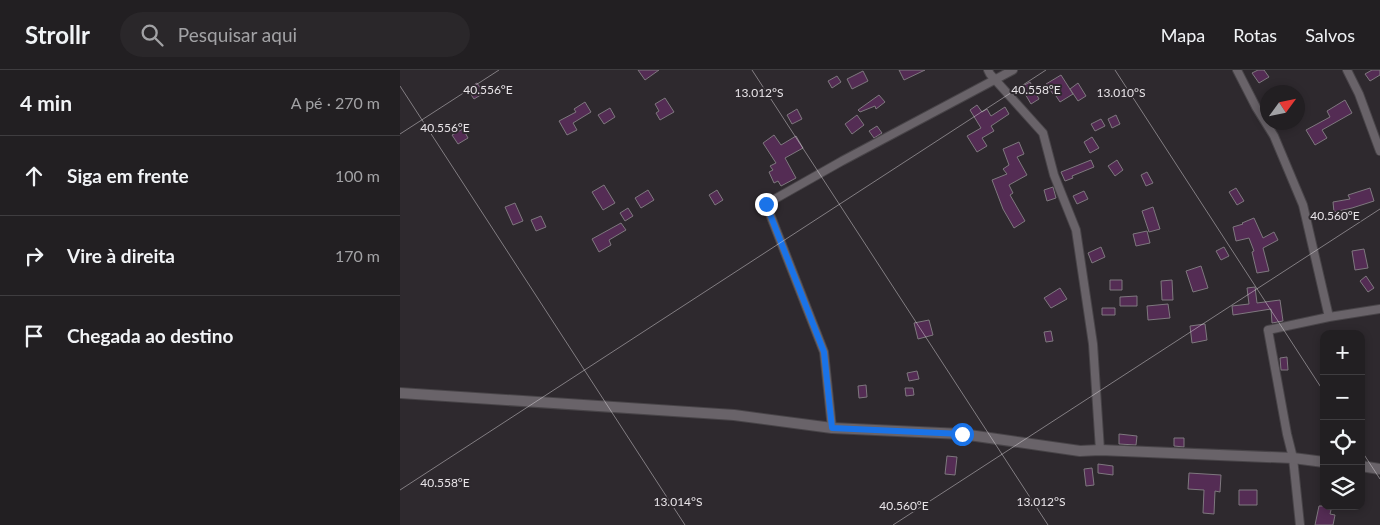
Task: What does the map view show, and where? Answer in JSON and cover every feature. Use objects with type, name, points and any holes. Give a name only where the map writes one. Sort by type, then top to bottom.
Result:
[{"type":"street","points":[[988,70],[1043,133],[1054,175],[1076,230],[1093,344],[1100,450]]},
{"type":"street","points":[[832,428],[824,352],[766,204],[842,161],[1013,70]]},
{"type":"street","points":[[1237,70],[1256,107],[1274,136],[1303,205],[1329,317]]},
{"type":"street","points":[[1347,70],[1380,150]]},
{"type":"street","points":[[1300,525],[1293,458],[1268,330],[1329,317],[1380,309]]},
{"type":"street","points":[[400,392],[734,416],[832,428],[962,434],[1080,451],[1100,450],[1293,458],[1320,461]]},
{"type":"street","points":[[1365,467],[1380,469]]},
{"type":"building","points":[[638,70],[659,70],[645,80]]},
{"type":"building","points":[[899,70],[925,70],[904,80]]},
{"type":"building","points":[[1264,70],[1269,77],[1259,83],[1252,73]]},
{"type":"building","points":[[1372,70],[1380,70],[1380,75],[1370,81],[1365,74]]},
{"type":"building","points":[[863,71],[868,81],[852,89],[847,79]]},
{"type":"building","points":[[1061,75],[1073,94],[1060,102],[1046,84]]},
{"type":"building","points":[[837,76],[841,82],[832,88],[828,81]]},
{"type":"building","points":[[1030,82],[1039,99],[1031,104],[1021,87]]},
{"type":"building","points":[[477,83],[484,93],[474,99],[467,89]]},
{"type":"building","points":[[1078,83],[1086,96],[1078,101],[1070,89]]},
{"type":"building","points":[[879,95],[885,102],[876,109],[875,106],[860,112],[858,110]]},
{"type":"building","points":[[665,98],[674,112],[660,120],[656,113],[659,111],[655,104]]},
{"type":"building","points":[[1345,100],[1352,113],[1322,130],[1327,138],[1315,145],[1306,130],[1330,117],[1327,111]]},
{"type":"building","points":[[585,102],[591,112],[573,123],[577,130],[567,135],[559,121],[576,112],[574,109]]},
{"type":"building","points":[[977,105],[982,112],[987,109],[991,116],[1005,107],[1009,114],[991,126],[994,131],[982,138],[987,146],[977,152],[967,136],[981,128],[970,110]]},
{"type":"building","points":[[610,108],[615,117],[604,124],[598,115]]},
{"type":"building","points":[[797,109],[802,119],[792,124],[787,115]]},
{"type":"building","points":[[857,115],[864,125],[852,134],[845,124]]},
{"type":"building","points":[[1116,115],[1120,124],[1112,128],[1108,119]]},
{"type":"building","points":[[1101,119],[1105,126],[1095,131],[1091,124]]},
{"type":"building","points":[[877,126],[882,133],[874,138],[869,131]]},
{"type":"building","points":[[463,129],[468,138],[458,144],[452,135]]},
{"type":"building","points":[[774,135],[781,145],[796,136],[803,148],[785,158],[796,178],[781,186],[778,181],[774,183],[769,172],[773,170],[770,166],[776,163],[763,143]]},
{"type":"building","points":[[1092,137],[1099,148],[1090,153],[1084,142]]},
{"type":"building","points":[[1019,142],[1024,154],[1017,157],[1027,175],[1009,185],[1013,193],[1010,195],[1025,221],[1014,228],[1003,209],[992,180],[1007,174],[1003,169],[1009,165],[1003,149]]},
{"type":"building","points":[[1091,160],[1094,167],[1065,181],[1061,172]]},
{"type":"building","points":[[1117,160],[1123,170],[1115,176],[1108,166]]},
{"type":"building","points":[[1147,172],[1153,183],[1146,186],[1141,175]]},
{"type":"building","points":[[604,185],[615,203],[603,210],[592,192]]},
{"type":"building","points":[[1053,187],[1056,198],[1047,201],[1044,190]]},
{"type":"building","points":[[1236,188],[1244,201],[1237,205],[1229,192]]},
{"type":"building","points":[[1370,188],[1374,201],[1334,212],[1333,202],[1350,199],[1348,195]]},
{"type":"building","points":[[648,190],[654,200],[641,208],[635,198]]},
{"type":"building","points":[[717,190],[723,200],[715,205],[709,195]]},
{"type":"building","points":[[1084,191],[1088,199],[1077,204],[1073,196]]},
{"type":"building","points":[[515,203],[523,221],[513,225],[505,207]]},
{"type":"building","points":[[1153,207],[1160,229],[1149,232],[1142,211]]},
{"type":"building","points":[[628,208],[633,216],[625,221],[620,213]]},
{"type":"building","points":[[541,216],[546,227],[536,231],[531,220]]},
{"type":"building","points":[[1254,218],[1263,238],[1274,232],[1278,240],[1263,248],[1269,271],[1257,273],[1252,252],[1254,251],[1249,238],[1236,241],[1233,227]]},
{"type":"building","points":[[621,223],[626,230],[609,240],[611,245],[599,252],[592,239]]},
{"type":"building","points":[[1147,231],[1150,243],[1136,246],[1133,234]]},
{"type":"building","points":[[1101,247],[1105,257],[1092,263],[1088,253]]},
{"type":"building","points":[[1224,247],[1229,256],[1221,260],[1216,251]]},
{"type":"building","points":[[1364,249],[1368,268],[1355,270],[1352,251]]},
{"type":"building","points":[[1201,266],[1208,288],[1193,292],[1186,271]]},
{"type":"building","points":[[1366,276],[1374,288],[1368,292],[1360,281]]},
{"type":"building","points":[[1110,280],[1122,280],[1122,290],[1110,290]]},
{"type":"building","points":[[1172,280],[1173,300],[1162,300],[1161,281]]},
{"type":"building","points":[[1255,287],[1257,303],[1280,300],[1283,321],[1272,323],[1271,309],[1233,315],[1232,306],[1249,304],[1247,288]]},
{"type":"building","points":[[1060,288],[1067,299],[1051,308],[1044,298]]},
{"type":"building","points":[[1137,296],[1137,306],[1120,306],[1120,297]]},
{"type":"building","points":[[1168,304],[1170,318],[1148,320],[1147,306]]},
{"type":"building","points":[[1102,308],[1115,308],[1115,315],[1102,315]]},
{"type":"building","points":[[929,320],[933,335],[918,339],[914,323]]},
{"type":"building","points":[[1205,324],[1207,340],[1192,343],[1190,326]]},
{"type":"building","points":[[1051,331],[1053,341],[1046,342],[1044,332]]},
{"type":"building","points":[[1287,357],[1288,370],[1281,370],[1280,358]]},
{"type":"building","points":[[917,371],[919,379],[909,381],[907,373]]},
{"type":"building","points":[[866,385],[867,397],[859,398],[858,386]]},
{"type":"building","points":[[905,388],[913,388],[914,395],[906,396]]},
{"type":"building","points":[[1119,434],[1137,436],[1136,445],[1119,444]]},
{"type":"building","points":[[1174,438],[1184,438],[1184,447],[1174,446]]},
{"type":"building","points":[[947,456],[957,457],[955,475],[945,474]]},
{"type":"building","points":[[1098,464],[1113,466],[1113,475],[1098,473]]},
{"type":"building","points":[[1092,468],[1094,485],[1086,486],[1084,469]]},
{"type":"building","points":[[1189,473],[1221,475],[1220,492],[1215,491],[1214,514],[1203,513],[1204,490],[1188,489]]},
{"type":"building","points":[[1239,490],[1257,490],[1257,505],[1239,505]]},
{"type":"building","points":[[1319,506],[1320,510],[1331,510],[1330,514],[1335,515],[1333,525],[1315,525]]},
{"type":"route","points":[[766,204],[824,352],[832,428],[962,434]]}]
